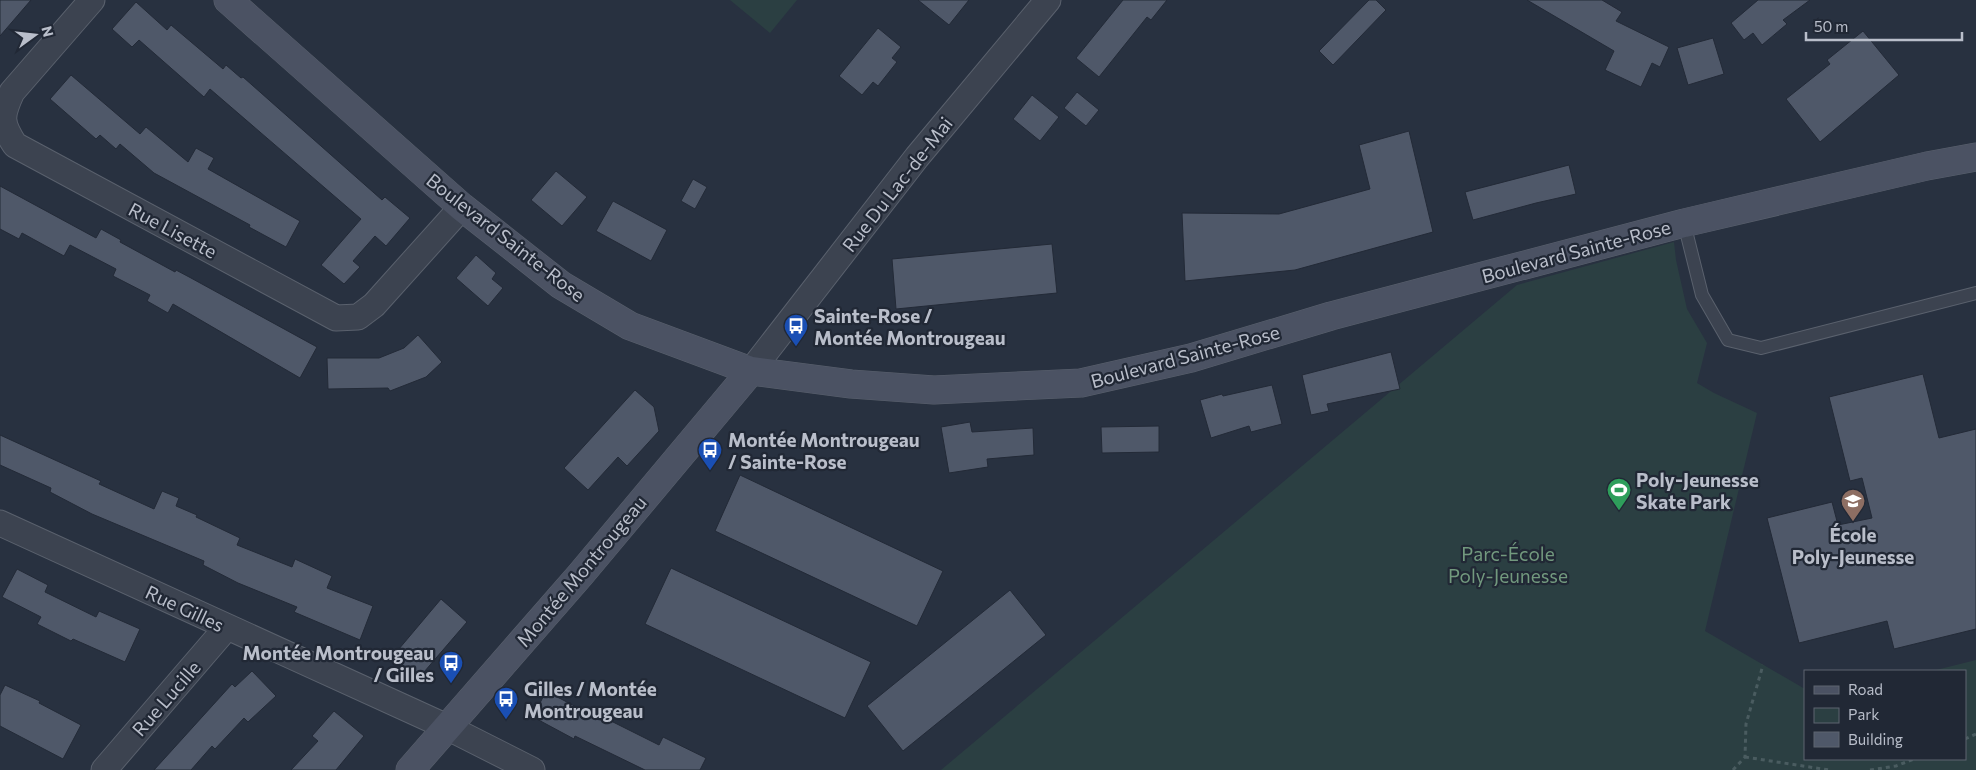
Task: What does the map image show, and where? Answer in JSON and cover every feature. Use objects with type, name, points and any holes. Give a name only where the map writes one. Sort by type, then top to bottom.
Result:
[{"type":"street","name":"Rue Lisette","points":[[92,0],[12,92],[3,111],[4,129],[14,145],[336,318],[358,317],[374,305],[462,207]]},
{"type":"street","name":"Boulevard Sainte-Rose","points":[[228,0],[462,207],[561,285],[630,326],[751,371],[851,384],[934,390],[1081,383],[1191,358],[1331,316],[1684,223],[1927,166],[1976,157]]},
{"type":"street","name":"Rue Du Lac-de-Mai","points":[[751,371],[917,157],[1048,0]]},
{"type":"street","name":"Montée Montrougeau","points":[[410,770],[581,574],[751,371]]},
{"type":"street","name":"Rue Gilles","points":[[0,523],[447,727],[532,770]]},
{"type":"street","name":"Rue Lucille","points":[[104,770],[227,627]]},
{"type":"lane","points":[[1684,223],[1702,296],[1728,340],[1761,348],[1976,293]]},
{"type":"path","points":[[1733,770],[1745,757],[1746,724],[1763,665]]},
{"type":"path","points":[[1745,757],[1829,770]]},
{"type":"path","points":[[1870,770],[1896,766],[1911,760]]},
{"type":"green space","points":[[730,0],[797,0],[770,33]]},
{"type":"green space","name":"Parc-École Poly-Jeunesse","points":[[1674,242],[1687,309],[1707,343],[1697,383],[1757,413],[1705,631],[1804,688],[1804,760],[1966,760],[1966,670],[1936,670],[1976,660],[1976,770],[941,770],[1517,285]]},
{"type":"building","points":[[0,0],[31,0],[0,36]]},
{"type":"building","points":[[918,0],[969,0],[949,25]]},
{"type":"building","points":[[1123,0],[1167,0],[1151,20],[1147,17],[1099,77],[1076,58]]},
{"type":"building","points":[[1369,0],[1376,0],[1386,10],[1333,65],[1319,51]]},
{"type":"building","points":[[1527,0],[1602,0],[1622,12],[1616,21],[1669,47],[1660,67],[1652,63],[1641,87],[1605,70],[1614,51]]},
{"type":"building","points":[[1758,0],[1810,0],[1783,20],[1787,24],[1762,45],[1753,33],[1744,40],[1731,23]]},
{"type":"building","points":[[136,2],[167,30],[171,25],[223,69],[226,65],[241,78],[243,77],[382,200],[385,197],[410,218],[386,246],[375,236],[353,261],[360,267],[344,284],[321,265],[361,219],[210,89],[204,97],[139,40],[132,47],[112,29]]},
{"type":"building","points":[[878,28],[901,47],[892,58],[897,62],[878,86],[873,82],[862,95],[839,76]]},
{"type":"building","points":[[1863,31],[1899,75],[1820,142],[1786,99],[1830,64],[1827,60]]},
{"type":"building","points":[[1713,38],[1724,74],[1688,85],[1677,48]]},
{"type":"building","points":[[71,75],[140,134],[146,127],[188,162],[196,148],[214,158],[208,169],[300,221],[286,247],[249,227],[250,225],[154,173],[120,144],[116,149],[100,135],[96,139],[50,99]]},
{"type":"building","points":[[1077,92],[1099,110],[1086,126],[1064,108]]},
{"type":"building","points":[[1032,95],[1059,117],[1040,141],[1013,119]]},
{"type":"building","points":[[1409,131],[1433,232],[1295,270],[1185,281],[1182,213],[1279,214],[1370,189],[1359,145]]},
{"type":"building","points":[[1569,165],[1576,194],[1473,220],[1465,192]]},
{"type":"building","points":[[556,171],[587,197],[562,226],[531,200]]},
{"type":"building","points":[[693,179],[707,187],[695,209],[681,201]]},
{"type":"building","points":[[0,186],[96,238],[101,229],[121,240],[120,242],[175,272],[176,270],[317,347],[300,378],[173,304],[168,313],[147,301],[150,295],[113,276],[116,269],[70,245],[64,256],[22,233],[19,239],[0,229]]},
{"type":"building","points":[[613,201],[667,230],[651,261],[596,231]]},
{"type":"building","points":[[1052,244],[1057,293],[896,309],[892,259]]},
{"type":"building","points":[[476,255],[496,273],[492,279],[503,288],[488,306],[456,278]]},
{"type":"building","points":[[418,335],[442,362],[426,377],[390,391],[388,388],[328,389],[327,358],[379,358],[404,348]]},
{"type":"building","points":[[1391,352],[1400,389],[1327,404],[1329,411],[1311,415],[1302,375]]},
{"type":"building","name":"École Poly-Jeunesse","points":[[1923,374],[1939,438],[1976,429],[1976,629],[1894,649],[1887,621],[1799,643],[1767,518],[1832,502],[1838,525],[1872,518],[1862,478],[1850,481],[1829,397]]},
{"type":"building","points":[[1272,385],[1282,424],[1251,432],[1249,426],[1211,438],[1200,400]]},
{"type":"building","points":[[635,390],[654,407],[659,431],[627,466],[618,457],[588,490],[564,468]]},
{"type":"building","points":[[970,422],[972,432],[1033,428],[1034,455],[987,459],[988,467],[949,473],[941,427]]},
{"type":"building","points":[[1159,426],[1159,452],[1102,453],[1101,427]]},
{"type":"building","points":[[0,435],[101,481],[99,484],[154,509],[162,491],[179,498],[176,506],[240,538],[237,545],[292,567],[295,559],[332,576],[327,588],[373,606],[360,640],[294,612],[297,607],[238,583],[203,565],[204,561],[92,514],[50,492],[51,488],[0,465]]},
{"type":"building","points":[[740,475],[943,571],[917,626],[715,531]]},
{"type":"building","points":[[671,568],[871,662],[845,718],[645,624]]},
{"type":"building","points":[[17,569],[48,585],[45,592],[96,617],[99,611],[140,629],[125,662],[73,639],[71,641],[37,624],[41,617],[2,597]]},
{"type":"building","points":[[1010,590],[1046,635],[903,751],[867,706]]},
{"type":"building","points":[[441,599],[467,622],[418,679],[393,656]]},
{"type":"building","points":[[252,671],[276,696],[248,722],[244,718],[215,749],[212,746],[191,770],[154,770],[232,684],[235,687]]},
{"type":"building","points":[[5,685],[40,701],[39,703],[81,725],[63,759],[0,726],[0,695]]},
{"type":"building","points":[[546,691],[601,720],[603,717],[659,745],[663,737],[706,758],[700,770],[645,770],[575,736],[574,739],[533,717]]},
{"type":"building","points":[[334,711],[364,736],[336,770],[291,770],[318,741],[312,736]]},
{"type":"place","name":"Sainte-Rose / Montée Montrougeau","points":[[796,347]]},
{"type":"place","name":"Montée Montrougeau / Sainte-Rose","points":[[710,471]]},
{"type":"place","name":"Poly-Jeunesse Skate Park","points":[[1619,511]]},
{"type":"place","name":"École Poly-Jeunesse","points":[[1853,522]]},
{"type":"place","name":"Montée Montrougeau / Gilles","points":[[451,684]]},
{"type":"place","name":"Gilles / Montée Montrougeau","points":[[506,720]]}]
